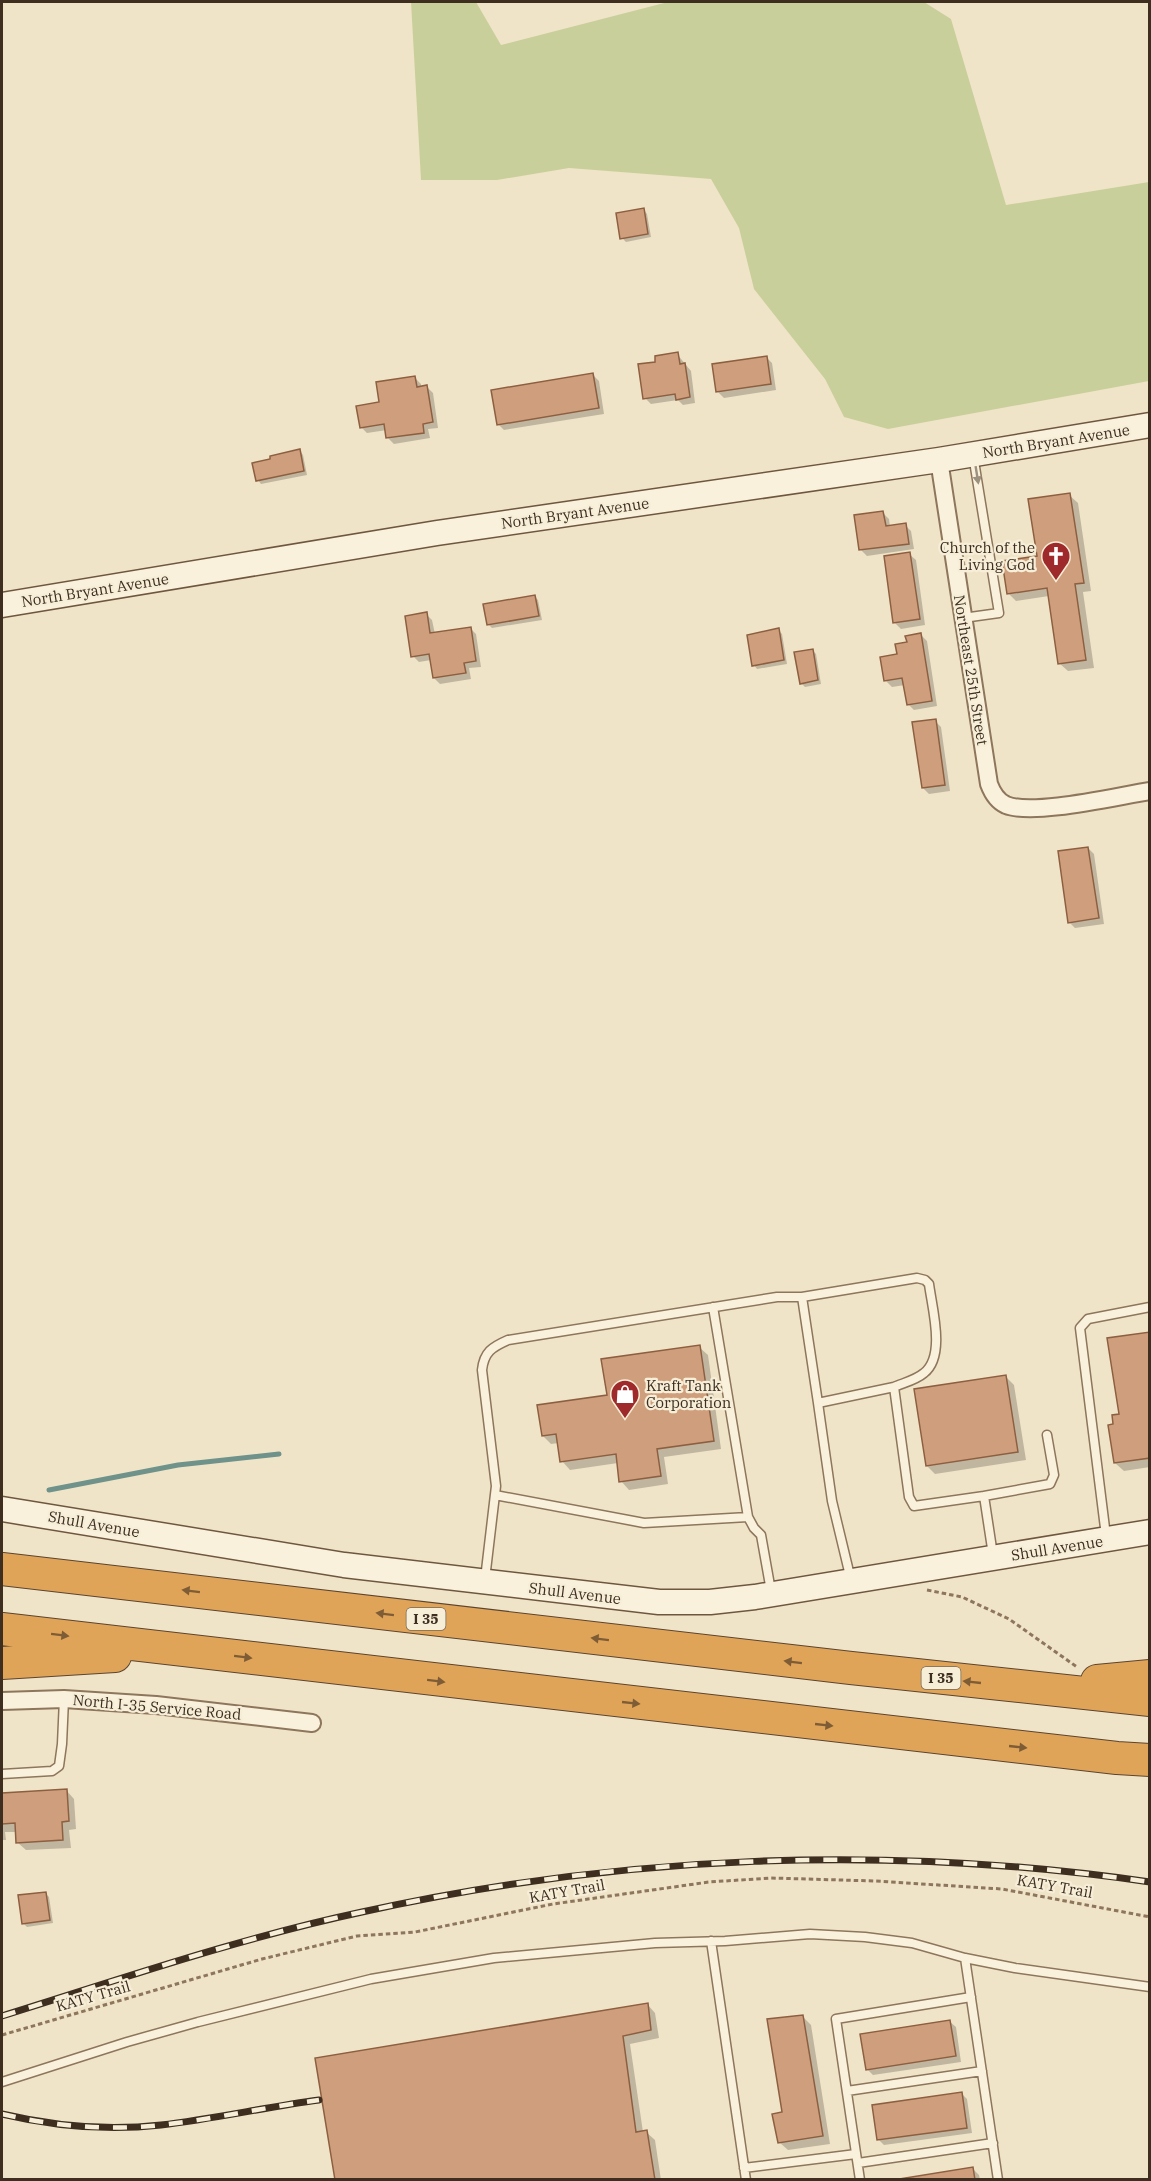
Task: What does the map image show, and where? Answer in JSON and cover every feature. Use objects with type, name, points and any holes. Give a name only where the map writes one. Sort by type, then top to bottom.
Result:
[{"type":"highway","name":"I 35","points":[[2,1569],[1149,1700]]},
{"type":"highway","points":[[2,1629],[1149,1760]]},
{"type":"highway","points":[[2,1663],[185,1650]]},
{"type":"highway","points":[[1030,1688],[1149,1676]]},
{"type":"highway","points":[[1118,1758],[1149,1768]]},
{"type":"street","name":"North Bryant Avenue","points":[[2,605],[437,534],[939,460],[1149,425]]},
{"type":"street","name":"Northeast 25th Street","points":[[939,460],[988,784],[994,795],[1004,804],[1019,808],[1040,809],[1149,791]]},
{"type":"street","name":"Shull Avenue","points":[[2,1509],[256,1552],[659,1602],[710,1602],[771,1594],[1149,1532]]},
{"type":"street","name":"North I-35 Service Road","points":[[2,1701],[64,1699],[156,1705],[312,1723]]},
{"type":"lane","points":[[963,618],[999,613],[973,454]]},
{"type":"lane","points":[[485,1582],[496,1486],[482,1370],[483,1357],[493,1346],[508,1340],[777,1297],[802,1297],[917,1278],[929,1284],[937,1340],[936,1353],[925,1373],[894,1387],[818,1403]]},
{"type":"lane","points":[[802,1297],[832,1502],[851,1581]]},
{"type":"lane","points":[[713,1307],[748,1517],[754,1528],[761,1534],[771,1594]]},
{"type":"lane","points":[[1106,1539],[1080,1328],[1088,1319],[1149,1307]]},
{"type":"lane","points":[[894,1387],[909,1497],[914,1506],[1050,1484],[1054,1475],[1047,1435]]},
{"type":"lane","points":[[495,1495],[644,1523],[748,1517]]},
{"type":"lane","points":[[984,1496],[993,1558]]},
{"type":"lane","points":[[2,1774],[52,1771],[59,1766],[64,1699]]},
{"type":"lane","points":[[2,2082],[158,2033],[371,1979],[494,1958],[655,1943],[810,1934],[865,1937],[912,1943],[964,1958],[1015,1968],[1149,1987]]},
{"type":"lane","points":[[711,1941],[746,2180]]},
{"type":"lane","points":[[964,1958],[998,2180]]},
{"type":"lane","points":[[860,2180],[836,2019],[971,1997]]},
{"type":"lane","points":[[847,2091],[982,2071]]},
{"type":"lane","points":[[744,2168],[857,2159],[993,2143]]},
{"type":"path","points":[[918,1589],[962,1597],[993,1611],[1034,1635],[1072,1665],[1102,1681]]},
{"type":"path","name":"KATY Trail","points":[[2,2035],[262,1959],[357,1936],[415,1932],[553,1904],[709,1882],[771,1878],[993,1888],[1149,1917]]},
{"type":"green space","points":[[411,2],[476,2],[501,45],[668,2],[924,2],[951,19],[1006,205],[1149,182],[1149,381],[888,429],[844,417],[825,379],[754,289],[739,228],[711,179],[569,168],[497,180],[421,180]]},
{"type":"building","points":[[644,208],[648,234],[620,239],[616,213]]},
{"type":"building","points":[[678,352],[680,364],[685,363],[690,397],[676,400],[675,394],[643,399],[638,364],[655,362],[655,356]]},
{"type":"building","points":[[767,356],[771,384],[716,392],[712,364]]},
{"type":"building","points":[[593,373],[599,408],[497,425],[491,390]]},
{"type":"building","points":[[415,376],[417,387],[427,385],[433,422],[423,424],[424,433],[386,438],[384,424],[360,428],[356,406],[379,402],[376,382]]},
{"type":"building","points":[[300,449],[304,471],[256,481],[252,463]]},
{"type":"building","points":[[1070,493],[1084,583],[1075,584],[1086,660],[1058,664],[1047,588],[1007,594],[1002,561],[1037,556],[1028,499]]},
{"type":"building","points":[[883,511],[886,526],[906,523],[909,544],[859,550],[854,515]]},
{"type":"building","points":[[910,552],[920,619],[893,623],[884,556]]},
{"type":"building","points":[[535,595],[539,616],[487,625],[483,604]]},
{"type":"building","points":[[427,612],[430,633],[471,627],[476,661],[464,663],[466,673],[433,678],[429,654],[411,657],[405,616]]},
{"type":"building","points":[[779,628],[784,660],[752,666],[747,635]]},
{"type":"building","points":[[921,633],[932,701],[907,705],[902,678],[884,681],[880,657],[897,654],[895,644],[907,642],[905,636]]},
{"type":"building","points":[[813,649],[818,680],[800,684],[794,652]]},
{"type":"building","points":[[936,719],[945,785],[922,788],[912,722]]},
{"type":"building","points":[[1088,847],[1099,918],[1068,923],[1058,851]]},
{"type":"building","points":[[1150,1332],[1150,1458],[1114,1463],[1108,1425],[1113,1424],[1112,1415],[1119,1414],[1107,1338]]},
{"type":"building","name":"Kraft Tank Corporation","points":[[700,1345],[714,1441],[657,1449],[661,1476],[619,1482],[616,1454],[560,1462],[556,1434],[542,1436],[537,1405],[607,1395],[601,1359]]},
{"type":"building","points":[[1006,1375],[1018,1452],[926,1466],[914,1389]]},
{"type":"building","points":[[67,1789],[69,1821],[62,1822],[63,1840],[16,1843],[15,1823],[2,1824],[2,1793]]},
{"type":"building","points":[[46,1892],[50,1920],[22,1924],[18,1895]]},
{"type":"building","points":[[648,2003],[651,2030],[623,2036],[636,2132],[647,2130],[655,2180],[335,2180],[315,2058]]},
{"type":"building","points":[[803,2015],[823,2136],[778,2143],[772,2114],[782,2112],[767,2019]]},
{"type":"building","points":[[950,2020],[956,2056],[866,2070],[860,2034]]},
{"type":"building","points":[[962,2092],[967,2128],[877,2140],[872,2105]]},
{"type":"building","points":[[973,2167],[975,2180],[893,2180]]},
{"type":"waterway","points":[[49,1490],[178,1465],[279,1454]]},
{"type":"railway","points":[[2,2016],[181,1960],[316,1922],[459,1893],[557,1878],[656,1867],[754,1861],[854,1860],[953,1863],[1051,1870],[1150,1882]]},
{"type":"railway","points":[[2,2114],[41,2122],[121,2128],[201,2120],[319,2100]]},
{"type":"place","name":"Church of the Living God","points":[[1056,582]]},
{"type":"place","name":"Kraft Tank Corporation","points":[[625,1420]]}]
